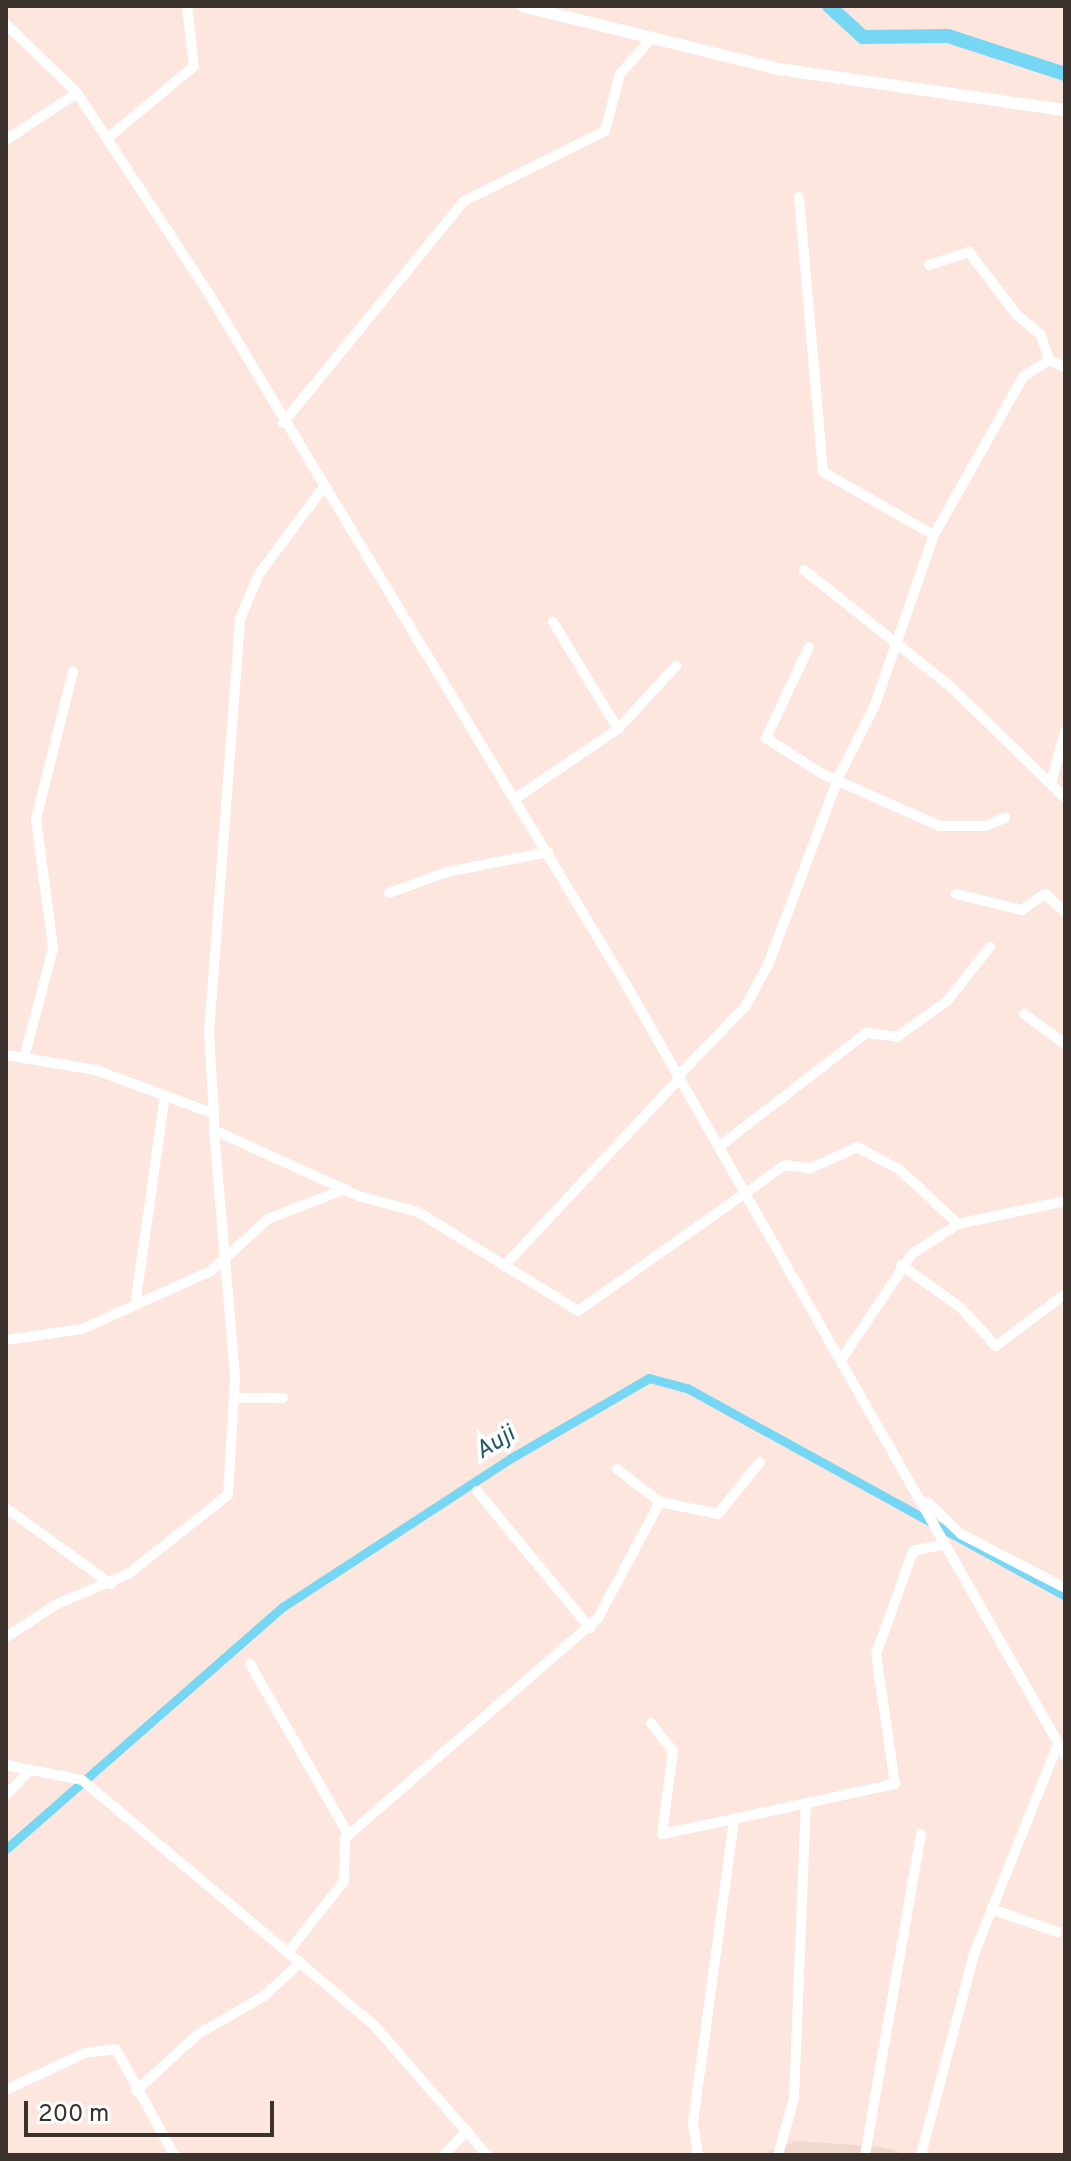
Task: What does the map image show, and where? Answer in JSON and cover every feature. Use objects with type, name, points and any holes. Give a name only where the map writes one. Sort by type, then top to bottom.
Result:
[{"type":"main road","points":[[522,6],[648,42],[913,94],[1065,110]]},
{"type":"street","points":[[108,138],[194,66],[187,6]]},
{"type":"street","points":[[6,24],[77,93],[108,138],[516,798],[843,1357],[923,1498],[940,1543],[1065,1755]]},
{"type":"street","points":[[283,423],[456,209],[605,131],[620,74],[648,42]]},
{"type":"street","points":[[6,140],[77,93]]},
{"type":"street","points":[[799,197],[823,472],[934,535]]},
{"type":"street","points":[[929,265],[969,252],[1016,314],[1041,335],[1049,360],[1065,367]]},
{"type":"street","points":[[504,1266],[756,988],[798,896],[839,776],[897,642],[934,535],[1023,377],[1049,360]]},
{"type":"street","points":[[6,1637],[57,1604],[111,1584],[228,1495],[235,1398],[228,1248],[214,1130],[209,1033],[240,619],[259,574],[323,488]]},
{"type":"street","points":[[804,570],[897,642],[1065,798]]},
{"type":"street","points":[[553,622],[618,729]]},
{"type":"street","points":[[809,647],[766,738],[822,774],[839,776],[940,826],[985,826],[1005,818]]},
{"type":"street","points":[[516,798],[618,729],[676,666]]},
{"type":"street","points":[[24,1058],[53,948],[36,819],[73,672]]},
{"type":"street","points":[[1051,784],[1065,731]]},
{"type":"street","points":[[389,893],[447,872],[548,852]]},
{"type":"street","points":[[956,894],[1022,910],[1045,894],[1065,912]]},
{"type":"street","points":[[720,1146],[866,1033],[897,1037],[947,1001],[990,947]]},
{"type":"street","points":[[1024,1014],[1065,1044]]},
{"type":"street","points":[[6,1055],[96,1070],[214,1114]]},
{"type":"street","points":[[136,1299],[165,1096]]},
{"type":"street","points":[[214,1130],[345,1189],[418,1212],[504,1266],[584,1310],[785,1165],[811,1168],[857,1147],[900,1170],[958,1224]]},
{"type":"street","points":[[6,1340],[66,1334],[136,1299],[211,1271],[228,1248],[268,1219],[345,1189]]},
{"type":"street","points":[[843,1357],[901,1265],[958,1224],[1065,1201]]},
{"type":"street","points":[[901,1265],[961,1308],[996,1346],[1065,1294]]},
{"type":"street","points":[[235,1398],[283,1398]]},
{"type":"street","points":[[617,1469],[660,1502],[718,1514],[760,1462]]},
{"type":"street","points":[[477,1491],[590,1628]]},
{"type":"street","points":[[923,1498],[961,1534],[1065,1588]]},
{"type":"street","points":[[288,1952],[344,1881],[340,1849],[348,1834],[590,1628],[660,1502]]},
{"type":"street","points":[[6,1508],[111,1584]]},
{"type":"street","points":[[651,1723],[673,1751],[662,1834],[895,1784],[876,1654],[913,1551],[940,1543]]},
{"type":"street","points":[[250,1664],[348,1834]]},
{"type":"street","points":[[921,2155],[939,2067],[991,1909],[1058,1744]]},
{"type":"street","points":[[6,1765],[28,1772],[82,1780],[301,1962],[395,2046],[487,2155]]},
{"type":"street","points":[[6,1795],[28,1772]]},
{"type":"street","points":[[778,2155],[794,2099],[806,1803]]},
{"type":"street","points":[[698,2155],[693,2123],[734,1819]]},
{"type":"street","points":[[865,2155],[921,1834]]},
{"type":"street","points":[[991,1909],[1057,1932]]},
{"type":"street","points":[[136,2091],[198,2034],[264,1996],[301,1962]]},
{"type":"street","points":[[6,2090],[109,2048],[118,2052],[136,2091],[174,2155]]},
{"type":"street","points":[[444,2155],[466,2131]]},
{"type":"shaded area","points":[[796,2141],[882,2147],[909,2155],[759,2155]]},
{"type":"waterway","points":[[829,6],[863,37],[948,36],[1065,74]]},
{"type":"waterway","name":"Auji","points":[[6,1849],[284,1606],[511,1458],[649,1378],[687,1388],[1065,1596]]}]
